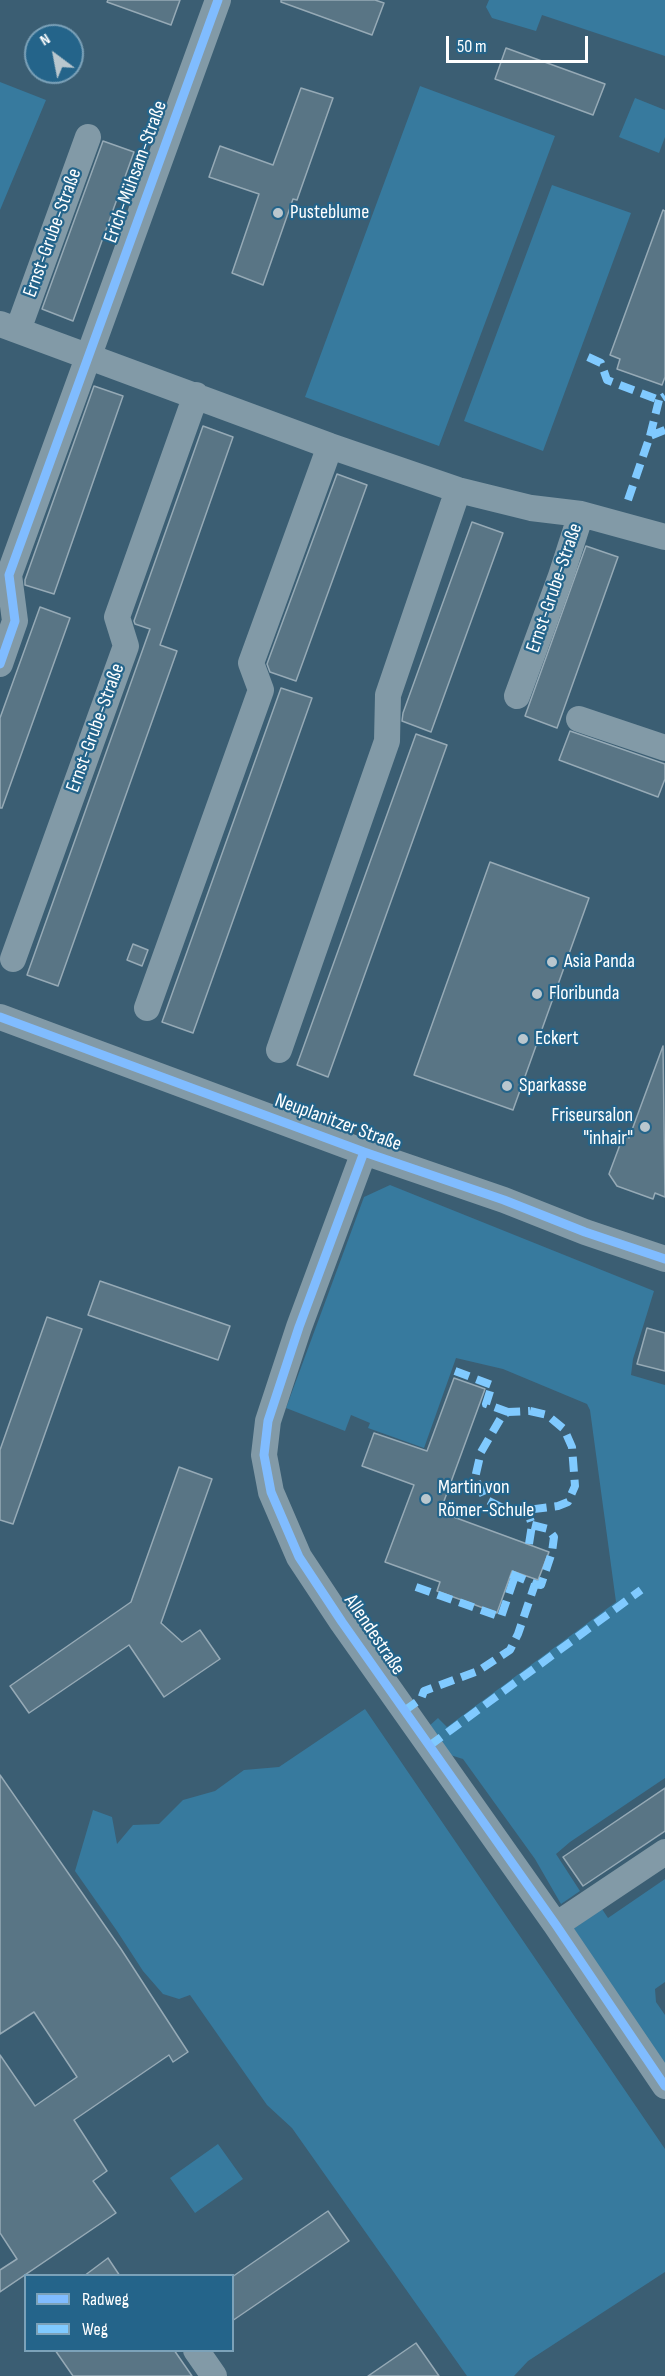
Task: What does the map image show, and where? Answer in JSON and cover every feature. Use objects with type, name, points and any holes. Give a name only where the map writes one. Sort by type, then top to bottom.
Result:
[{"type":"street","name":"Erich-Mühsam-Straße","points":[[88,357],[218,0]]},
{"type":"street","name":"Ernst-Grube-Straße","points":[[88,137],[9,327],[330,446],[458,490],[531,508],[581,514],[665,537]]},
{"type":"street","points":[[0,664],[15,621],[9,575],[88,357]]},
{"type":"street","name":"Ernst-Grube-Straße","points":[[13,959],[126,646],[117,617],[196,395]]},
{"type":"street","points":[[147,1008],[261,690],[251,663],[330,446]]},
{"type":"street","points":[[279,1050],[387,741],[388,695],[458,490]]},
{"type":"street","name":"Ernst-Grube-Straße","points":[[517,696],[581,514]]},
{"type":"street","points":[[579,719],[665,748]]},
{"type":"street","name":"Neuplanitzer Straße","points":[[0,1017],[364,1152],[665,1259]]},
{"type":"street","name":"Allendestraße","points":[[364,1152],[298,1327],[268,1420],[264,1455],[271,1492],[305,1566],[358,1646],[665,2084]]},
{"type":"street","points":[[556,1926],[665,1852]]},
{"type":"street","points":[[197,2352],[214,2376]]},
{"type":"shaded area","points":[[489,0],[665,0],[665,56],[542,15],[536,31],[492,18],[486,7]]},
{"type":"shaded area","points":[[0,82],[46,100],[0,210]]},
{"type":"shaded area","points":[[420,86],[555,136],[439,446],[305,397]]},
{"type":"shaded area","points":[[635,98],[665,110],[665,137],[659,153],[619,137]]},
{"type":"shaded area","points":[[552,185],[631,213],[543,451],[464,421]]},
{"type":"shaded area","points":[[390,1185],[654,1291],[633,1359],[631,1375],[665,1385],[665,1778],[570,1842],[556,1854],[580,1891],[561,1904],[535,1859],[463,1759],[447,1754],[428,1727],[438,1718],[447,1727],[616,1602],[590,1410],[587,1404],[503,1369],[456,1358],[424,1448],[368,1428],[370,1423],[351,1415],[345,1431],[286,1408],[364,1197]]},
{"type":"shaded area","points":[[365,1709],[665,2149],[665,2272],[528,2361],[514,2376],[467,2376],[292,2128],[267,2105],[190,1995],[179,1999],[163,1994],[143,1971],[75,1871],[93,1810],[112,1817],[117,1844],[133,1825],[159,1824],[183,1800],[215,1791],[244,1770],[279,1767]]},
{"type":"shaded area","points":[[665,1879],[665,1982],[655,1989],[656,2002],[665,2015],[665,2063],[660,2066],[573,1929],[602,1909],[608,1918]]},
{"type":"shaded area","points":[[218,2144],[243,2179],[195,2213],[170,2178]]},
{"type":"building","points":[[108,0],[180,0],[171,25],[107,2]]},
{"type":"building","points":[[281,0],[375,0],[384,3],[372,35],[281,2]]},
{"type":"building","points":[[506,48],[605,84],[593,115],[495,79]]},
{"type":"building","points":[[301,88],[333,98],[297,200],[293,199],[263,285],[232,273],[259,194],[209,177],[220,146],[273,165]]},
{"type":"building","points":[[103,141],[134,152],[73,321],[42,309]]},
{"type":"building","points":[[663,210],[665,211],[665,377],[662,385],[617,369],[620,359],[610,355]]},
{"type":"building","points":[[94,386],[123,396],[54,594],[25,585],[25,580]]},
{"type":"building","points":[[203,426],[233,437],[160,645],[177,651],[58,986],[27,975],[150,629],[135,624],[134,621]]},
{"type":"building","points":[[337,474],[367,485],[296,681],[270,672],[267,664]]},
{"type":"building","points":[[472,522],[503,533],[431,732],[402,721],[403,713]]},
{"type":"building","points":[[586,546],[618,557],[557,728],[525,716]]},
{"type":"building","points":[[40,607],[70,618],[2,808],[0,808],[0,718]]},
{"type":"building","points":[[281,688],[312,698],[193,1033],[162,1022]]},
{"type":"building","points":[[570,731],[665,764],[665,779],[658,797],[559,760]]},
{"type":"building","points":[[416,734],[447,745],[328,1077],[297,1065]]},
{"type":"building","points":[[490,862],[589,898],[513,1110],[414,1075]]},
{"type":"building","points":[[133,944],[148,950],[142,966],[127,960]]},
{"type":"building","points":[[663,1046],[665,1197],[655,1193],[653,1199],[617,1186],[609,1174],[624,1134],[629,1138]]},
{"type":"building","points":[[100,1281],[230,1326],[218,1360],[88,1315]]},
{"type":"building","points":[[47,1317],[82,1329],[13,1524],[0,1520],[0,1450]]},
{"type":"building","points":[[647,1328],[665,1333],[665,1371],[637,1364]]},
{"type":"building","name":"Martin von Römer-Schule","points":[[454,1378],[485,1389],[440,1512],[549,1552],[538,1580],[512,1571],[497,1613],[437,1591],[440,1582],[385,1562],[414,1485],[362,1466],[374,1433],[427,1451]]},
{"type":"building","points":[[179,1467],[212,1479],[161,1623],[182,1642],[200,1630],[220,1659],[164,1697],[129,1645],[29,1713],[10,1686],[131,1602]]},
{"type":"building","points":[[0,1775],[121,1949],[188,2052],[173,2062],[169,2055],[74,2120],[107,2171],[93,2181],[116,2213],[0,2292],[0,2270],[17,2259],[0,2233],[0,2055],[35,2106],[77,2077],[34,2012],[0,2034]]},
{"type":"building","points":[[665,1788],[665,1831],[583,1886],[563,1857]]},
{"type":"building","points":[[328,2211],[349,2241],[234,2320],[234,2276]]},
{"type":"building","points":[[108,2258],[119,2274],[87,2274]]},
{"type":"building","points":[[416,2343],[439,2376],[368,2376]]},
{"type":"building","points":[[56,2352],[175,2352],[192,2376],[73,2376]]},
{"type":"marked path","points":[[588,357],[601,363],[607,380],[659,400],[665,396]]},
{"type":"marked path","points":[[650,436],[659,400]]},
{"type":"marked path","points":[[628,500],[650,436],[665,430]]},
{"type":"marked path","points":[[455,1371],[492,1385],[486,1404],[508,1412]]},
{"type":"marked path","points":[[530,1411],[547,1415],[564,1429],[572,1447],[575,1486],[568,1502],[558,1506],[511,1512],[485,1499],[475,1478],[481,1452],[502,1416],[508,1412],[530,1411]]},
{"type":"marked path","points":[[529,1544],[532,1525],[530,1519]]},
{"type":"marked path","points":[[532,1525],[548,1529],[554,1537],[552,1552],[541,1585],[535,1584]]},
{"type":"marked path","points":[[404,1711],[421,1699],[424,1691],[478,1671],[510,1650],[518,1634],[535,1584],[511,1574]]},
{"type":"marked path","points":[[416,1587],[501,1617],[515,1576]]},
{"type":"marked path","points":[[429,1746],[641,1590]]},
{"type":"cycle path","points":[[0,664],[15,621],[9,575],[218,0]]},
{"type":"cycle path","points":[[0,1017],[364,1152],[665,1259]]},
{"type":"cycle path","points":[[364,1152],[299,1327],[268,1421],[264,1455],[271,1492],[299,1557],[342,1622],[556,1925],[665,2086]]},
{"type":"place","name":"Pusteblume","points":[[278,213]]},
{"type":"place","name":"Asia Panda","points":[[552,962]]},
{"type":"place","name":"Floribunda","points":[[537,994]]},
{"type":"place","name":"Eckert","points":[[523,1039]]},
{"type":"place","name":"Sparkasse","points":[[507,1086]]},
{"type":"place","name":"Friseursalon \"inhair\"","points":[[645,1127]]},
{"type":"place","name":"Martin von Römer-Schule","points":[[426,1499]]}]
